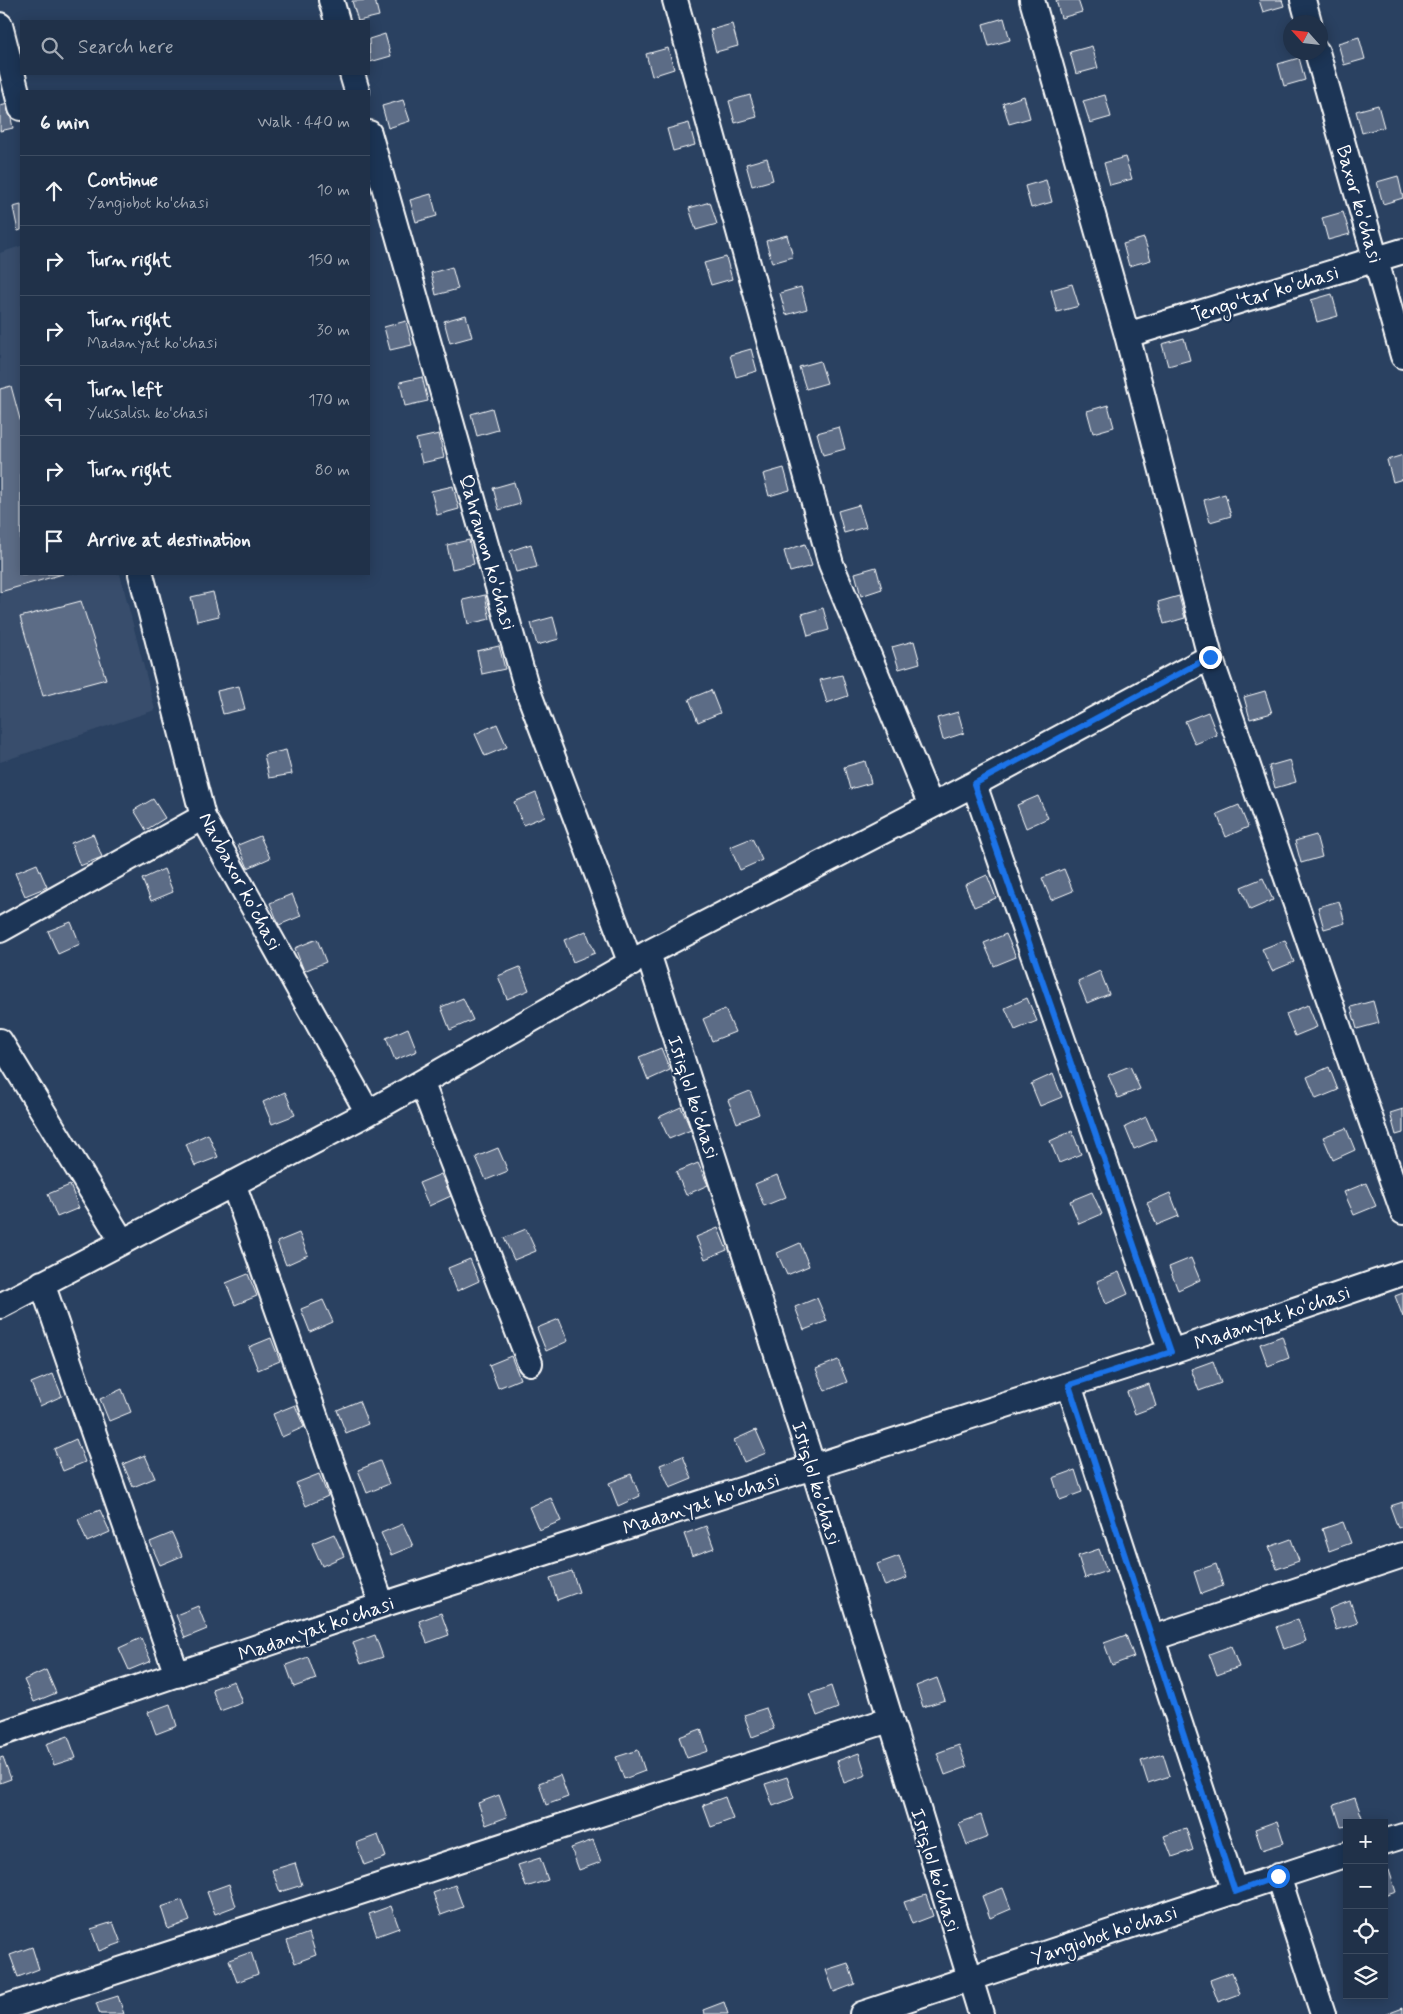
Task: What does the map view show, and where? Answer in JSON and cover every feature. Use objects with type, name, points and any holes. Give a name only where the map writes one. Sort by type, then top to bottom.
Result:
[{"type":"street","points":[[331,0],[337,20]]},
{"type":"street","points":[[675,0],[831,564],[931,806]]},
{"type":"street","points":[[1032,0],[1126,335],[1210,657],[1403,1212]]},
{"type":"street","points":[[1303,0],[1307,15]]},
{"type":"street","points":[[0,25],[20,104]]},
{"type":"street","name":"Baxor ko'chasi","points":[[1319,60],[1403,356]]},
{"type":"street","points":[[352,75],[357,90]]},
{"type":"street","name":"Qahramon ko'chasi","points":[[370,137],[526,686],[640,959]]},
{"type":"street","name":"Tengo'tar ko'chasi","points":[[1126,335],[1403,251]]},
{"type":"street","name":"Navbaxor ko'chasi","points":[[141,575],[203,817],[368,1113]]},
{"type":"street","points":[[0,1306],[368,1113],[640,959],[974,784],[1210,657]]},
{"type":"street","points":[[974,784],[1171,1352]]},
{"type":"street","points":[[0,930],[203,817]]},
{"type":"street","name":"Istiqlol ko'chasi","points":[[640,959],[813,1467],[889,1720],[981,2014]]},
{"type":"street","points":[[0,1042],[122,1241]]},
{"type":"street","points":[[422,1084],[530,1363]]},
{"type":"street","points":[[233,1183],[382,1605]]},
{"type":"street","name":"Madanyat ko'chasi","points":[[0,1734],[382,1605],[1171,1352],[1403,1273]]},
{"type":"street","points":[[42,1283],[177,1675]]},
{"type":"street","points":[[1069,1385],[1154,1638],[1235,1892]]},
{"type":"street","points":[[1154,1638],[1403,1554]]},
{"type":"street","points":[[0,2009],[889,1720]]},
{"type":"street","points":[[1388,1841],[1403,1836]]},
{"type":"street","name":"Yangiobot ko'chasi","points":[[862,2014],[1343,1855]]},
{"type":"street","points":[[1278,1876],[1323,2014]]},
{"type":"shaded area","points":[[20,246],[20,575],[120,575],[155,710],[0,762],[0,253]]},
{"type":"building","points":[[375,0],[379,16],[358,20],[352,1]]},
{"type":"building","points":[[1056,0],[1078,0],[1082,12],[1061,18]]},
{"type":"building","points":[[1259,0],[1282,0],[1284,6],[1263,12]]},
{"type":"building","points":[[1004,18],[1010,40],[989,46],[983,24]]},
{"type":"building","points":[[732,24],[738,46],[716,52],[710,30]]},
{"type":"building","points":[[385,34],[391,56],[370,62],[370,39]]},
{"type":"building","points":[[1359,37],[1365,59],[1344,65],[1338,43]]},
{"type":"building","points":[[1092,46],[1098,68],[1076,74],[1070,52]]},
{"type":"building","points":[[668,48],[674,69],[652,76],[646,54]]},
{"type":"building","points":[[1300,60],[1305,80],[1284,86],[1278,64]]},
{"type":"building","points":[[750,95],[757,117],[735,123],[729,101]]},
{"type":"building","points":[[1105,95],[1111,117],[1090,123],[1083,101]]},
{"type":"building","points":[[1024,96],[1030,118],[1009,124],[1003,103]]},
{"type":"building","points":[[403,100],[410,121],[388,128],[382,106]]},
{"type":"building","points":[[8,104],[13,128],[0,131],[0,106]]},
{"type":"building","points":[[1378,105],[1384,127],[1362,133],[1356,111]]},
{"type":"building","points":[[689,123],[695,145],[673,151],[667,129]]},
{"type":"building","points":[[1125,157],[1132,179],[1110,185],[1104,163]]},
{"type":"building","points":[[767,158],[773,180],[752,186],[746,164]]},
{"type":"building","points":[[1398,176],[1403,198],[1383,204],[1377,182]]},
{"type":"building","points":[[1046,180],[1052,202],[1031,208],[1025,186]]},
{"type":"building","points":[[431,194],[437,216],[416,222],[410,200]]},
{"type":"building","points":[[710,202],[717,224],[696,230],[689,208]]},
{"type":"building","points":[[20,205],[20,230],[18,231],[13,207]]},
{"type":"building","points":[[1343,212],[1350,234],[1328,240],[1322,218]]},
{"type":"building","points":[[787,235],[793,257],[772,263],[766,241]]},
{"type":"building","points":[[1144,238],[1151,260],[1129,266],[1123,244]]},
{"type":"building","points":[[726,257],[732,279],[711,285],[704,263]]},
{"type":"building","points":[[452,267],[458,289],[436,295],[431,273]]},
{"type":"building","points":[[1072,284],[1079,306],[1057,312],[1051,290]]},
{"type":"building","points":[[801,287],[807,309],[786,315],[780,293]]},
{"type":"building","points":[[1332,294],[1338,316],[1317,322],[1311,300]]},
{"type":"building","points":[[466,315],[472,337],[450,343],[444,321]]},
{"type":"building","points":[[406,321],[412,345],[390,350],[384,327]]},
{"type":"building","points":[[1184,338],[1190,360],[1168,366],[1162,344]]},
{"type":"building","points":[[751,349],[757,371],[736,377],[730,355]]},
{"type":"building","points":[[820,361],[827,383],[806,389],[799,367]]},
{"type":"building","points":[[422,377],[428,401],[405,406],[400,382]]},
{"type":"building","points":[[11,386],[20,419],[20,575],[60,575],[0,592],[0,389]]},
{"type":"building","points":[[1108,405],[1114,427],[1093,433],[1087,411]]},
{"type":"building","points":[[492,408],[498,430],[477,436],[471,414]]},
{"type":"building","points":[[839,427],[845,449],[823,455],[817,433]]},
{"type":"building","points":[[439,434],[444,458],[422,463],[416,439]]},
{"type":"building","points":[[1403,455],[1403,479],[1393,482],[1387,460]]},
{"type":"building","points":[[784,468],[790,490],[769,496],[763,474]]},
{"type":"building","points":[[514,482],[520,504],[499,510],[493,488]]},
{"type":"building","points":[[453,486],[459,509],[437,515],[431,491]]},
{"type":"building","points":[[1225,494],[1231,516],[1210,522],[1204,500]]},
{"type":"building","points":[[859,505],[866,527],[844,533],[838,511]]},
{"type":"building","points":[[469,540],[474,564],[452,569],[447,545]]},
{"type":"building","points":[[531,544],[537,567],[516,572],[510,551]]},
{"type":"building","points":[[805,544],[812,566],[790,572],[784,551]]},
{"type":"building","points":[[876,567],[882,589],[861,596],[855,573]]},
{"type":"building","points":[[213,592],[219,616],[197,621],[191,597]]},
{"type":"building","points":[[485,595],[490,619],[468,624],[463,600]]},
{"type":"building","points":[[1179,596],[1185,618],[1164,624],[1158,602]]},
{"type":"building","points":[[81,601],[106,679],[43,696],[20,617]]},
{"type":"building","points":[[823,608],[829,630],[808,636],[802,614]]},
{"type":"building","points":[[553,617],[559,639],[537,645],[531,623]]},
{"type":"building","points":[[914,641],[920,663],[899,669],[892,647]]},
{"type":"building","points":[[499,646],[505,669],[482,674],[477,651]]},
{"type":"building","points":[[842,675],[848,696],[827,703],[820,680]]},
{"type":"building","points":[[239,686],[245,709],[223,714],[217,691]]},
{"type":"building","points":[[711,690],[720,713],[698,722],[689,699]]},
{"type":"building","points":[[1265,691],[1272,713],[1250,719],[1244,697]]},
{"type":"building","points":[[958,712],[964,733],[943,740],[937,718]]},
{"type":"building","points":[[1208,712],[1217,735],[1195,744],[1185,721]]},
{"type":"building","points":[[497,724],[507,747],[485,756],[475,734]]},
{"type":"building","points":[[286,750],[292,774],[269,778],[264,755]]},
{"type":"building","points":[[1290,760],[1296,782],[1275,788],[1269,766]]},
{"type":"building","points":[[865,761],[871,783],[850,789],[844,767]]},
{"type":"building","points":[[536,793],[545,816],[523,825],[514,802]]},
{"type":"building","points":[[1038,796],[1048,818],[1026,828],[1017,805]]},
{"type":"building","points":[[153,799],[165,818],[146,830],[134,810]]},
{"type":"building","points":[[1239,805],[1248,827],[1226,837],[1217,814]]},
{"type":"building","points":[[93,834],[102,857],[80,866],[71,843]]},
{"type":"building","points":[[1316,835],[1322,857],[1301,863],[1295,841]]},
{"type":"building","points":[[260,836],[270,858],[248,868],[238,845]]},
{"type":"building","points":[[752,838],[762,860],[740,870],[730,847]]},
{"type":"building","points":[[37,864],[47,887],[25,896],[15,873]]},
{"type":"building","points":[[164,869],[173,892],[151,901],[142,879]]},
{"type":"building","points":[[1064,869],[1073,891],[1051,900],[1042,878]]},
{"type":"building","points":[[987,875],[996,898],[974,907],[965,885]]},
{"type":"building","points":[[1263,878],[1273,900],[1250,910],[1241,887]]},
{"type":"building","points":[[292,894],[301,916],[279,925],[270,903]]},
{"type":"building","points":[[1339,901],[1345,923],[1324,929],[1318,907]]},
{"type":"building","points":[[71,922],[80,944],[58,954],[48,931]]},
{"type":"building","points":[[586,931],[595,953],[573,962],[564,940]]},
{"type":"building","points":[[1006,934],[1016,957],[994,966],[984,943]]},
{"type":"building","points":[[317,939],[326,962],[304,971],[295,948]]},
{"type":"building","points":[[1285,940],[1294,962],[1272,971],[1262,949]]},
{"type":"building","points":[[520,967],[529,990],[507,999],[498,976]]},
{"type":"building","points":[[1100,971],[1109,994],[1087,1003],[1078,981]]},
{"type":"building","points":[[463,998],[473,1020],[450,1030],[441,1007]]},
{"type":"building","points":[[1027,998],[1037,1021],[1015,1030],[1005,1008]]},
{"type":"building","points":[[1373,1001],[1379,1023],[1357,1029],[1351,1007]]},
{"type":"building","points":[[1308,1005],[1317,1027],[1295,1036],[1286,1014]]},
{"type":"building","points":[[725,1009],[735,1032],[712,1041],[703,1019]]},
{"type":"building","points":[[408,1028],[417,1051],[395,1060],[386,1038]]},
{"type":"building","points":[[661,1048],[670,1070],[648,1080],[639,1057]]},
{"type":"building","points":[[1130,1066],[1140,1089],[1118,1098],[1108,1075]]},
{"type":"building","points":[[1329,1067],[1338,1090],[1316,1099],[1307,1077]]},
{"type":"building","points":[[1053,1074],[1062,1097],[1040,1106],[1031,1084]]},
{"type":"building","points":[[750,1091],[759,1114],[737,1123],[728,1100]]},
{"type":"building","points":[[285,1092],[295,1115],[272,1124],[263,1102]]},
{"type":"building","points":[[681,1107],[691,1130],[669,1139],[659,1117]]},
{"type":"building","points":[[1403,1109],[1403,1133],[1396,1135],[1390,1113]]},
{"type":"building","points":[[1146,1117],[1156,1140],[1134,1149],[1125,1127]]},
{"type":"building","points":[[1346,1128],[1355,1150],[1333,1160],[1323,1137]]},
{"type":"building","points":[[1072,1131],[1081,1154],[1059,1163],[1050,1141]]},
{"type":"building","points":[[208,1134],[218,1157],[195,1166],[186,1144]]},
{"type":"building","points":[[498,1148],[508,1171],[486,1180],[476,1157]]},
{"type":"building","points":[[698,1163],[708,1185],[686,1195],[676,1172]]},
{"type":"building","points":[[441,1174],[451,1196],[429,1206],[419,1183]]},
{"type":"building","points":[[777,1175],[786,1197],[764,1206],[755,1184]]},
{"type":"building","points":[[1366,1183],[1376,1206],[1354,1215],[1344,1192]]},
{"type":"building","points":[[70,1185],[79,1208],[57,1217],[48,1194]]},
{"type":"building","points":[[1092,1192],[1102,1214],[1079,1224],[1070,1201]]},
{"type":"building","points":[[1170,1193],[1179,1216],[1157,1225],[1147,1203]]},
{"type":"building","points":[[718,1228],[727,1250],[705,1259],[696,1237]]},
{"type":"building","points":[[526,1229],[536,1251],[514,1260],[504,1238]]},
{"type":"building","points":[[299,1233],[308,1255],[286,1265],[277,1242]]},
{"type":"building","points":[[800,1243],[809,1266],[787,1275],[777,1253]]},
{"type":"building","points":[[1191,1258],[1200,1280],[1178,1290],[1169,1267]]},
{"type":"building","points":[[470,1259],[479,1281],[457,1291],[448,1268]]},
{"type":"building","points":[[1119,1272],[1128,1294],[1106,1304],[1097,1281]]},
{"type":"building","points":[[248,1274],[257,1296],[235,1305],[226,1283]]},
{"type":"building","points":[[1403,1293],[1403,1317],[1395,1296]]},
{"type":"building","points":[[817,1298],[827,1321],[804,1330],[795,1307]]},
{"type":"building","points":[[323,1300],[333,1322],[310,1332],[301,1309]]},
{"type":"building","points":[[559,1319],[568,1341],[546,1351],[537,1328]]},
{"type":"building","points":[[1282,1336],[1289,1358],[1268,1366],[1260,1344]]},
{"type":"building","points":[[271,1338],[280,1361],[258,1370],[249,1347]]},
{"type":"building","points":[[511,1356],[520,1379],[498,1388],[489,1365]]},
{"type":"building","points":[[838,1360],[847,1382],[825,1391],[816,1369]]},
{"type":"building","points":[[1213,1361],[1221,1383],[1199,1391],[1191,1369]]},
{"type":"building","points":[[53,1374],[62,1396],[40,1406],[31,1383]]},
{"type":"building","points":[[1149,1384],[1156,1406],[1135,1414],[1127,1392]]},
{"type":"building","points":[[122,1389],[131,1412],[109,1421],[100,1399]]},
{"type":"building","points":[[359,1401],[368,1424],[346,1433],[337,1410]]},
{"type":"building","points":[[295,1405],[304,1427],[282,1437],[273,1414]]},
{"type":"building","points":[[756,1430],[766,1453],[744,1462],[734,1440]]},
{"type":"building","points":[[76,1439],[85,1462],[63,1471],[54,1449]]},
{"type":"building","points":[[145,1455],[155,1478],[133,1487],[123,1464]]},
{"type":"building","points":[[683,1456],[692,1479],[670,1488],[660,1465]]},
{"type":"building","points":[[380,1461],[389,1484],[367,1493],[358,1470]]},
{"type":"building","points":[[1075,1470],[1082,1492],[1060,1500],[1053,1478]]},
{"type":"building","points":[[319,1474],[328,1496],[306,1506],[296,1483]]},
{"type":"building","points":[[631,1474],[640,1496],[618,1506],[609,1483]]},
{"type":"building","points":[[551,1498],[561,1521],[539,1530],[529,1507]]},
{"type":"building","points":[[1403,1502],[1403,1526],[1398,1528],[1390,1506]]},
{"type":"building","points":[[100,1510],[110,1532],[87,1542],[78,1519]]},
{"type":"building","points":[[1343,1522],[1351,1543],[1329,1551],[1322,1529]]},
{"type":"building","points":[[403,1524],[413,1546],[391,1555],[381,1533]]},
{"type":"building","points":[[706,1526],[714,1548],[692,1556],[684,1534]]},
{"type":"building","points":[[172,1533],[182,1556],[160,1565],[150,1542]]},
{"type":"building","points":[[334,1534],[344,1556],[322,1566],[312,1543]]},
{"type":"building","points":[[1291,1539],[1299,1561],[1277,1569],[1269,1547]]},
{"type":"building","points":[[1099,1549],[1107,1571],[1085,1578],[1078,1556]]},
{"type":"building","points":[[899,1556],[907,1578],[885,1586],[877,1564]]},
{"type":"building","points":[[1216,1564],[1223,1586],[1201,1594],[1194,1572]]},
{"type":"building","points":[[572,1571],[579,1592],[557,1600],[550,1578]]},
{"type":"building","points":[[1350,1601],[1358,1623],[1336,1630],[1329,1609]]},
{"type":"building","points":[[198,1606],[207,1629],[185,1638],[176,1615]]},
{"type":"building","points":[[441,1613],[449,1635],[427,1643],[419,1621]]},
{"type":"building","points":[[1298,1619],[1306,1641],[1284,1649],[1276,1627]]},
{"type":"building","points":[[375,1635],[383,1657],[361,1664],[353,1643]]},
{"type":"building","points":[[1126,1635],[1134,1657],[1112,1665],[1104,1643]]},
{"type":"building","points":[[141,1638],[151,1661],[129,1670],[119,1648]]},
{"type":"building","points":[[1231,1646],[1239,1667],[1217,1675],[1209,1654]]},
{"type":"building","points":[[308,1657],[316,1679],[294,1687],[286,1665]]},
{"type":"building","points":[[46,1670],[56,1693],[34,1702],[24,1680]]},
{"type":"building","points":[[937,1678],[945,1700],[923,1707],[916,1686]]},
{"type":"building","points":[[234,1681],[242,1703],[220,1711],[212,1689]]},
{"type":"building","points":[[831,1686],[838,1708],[817,1716],[809,1694]]},
{"type":"building","points":[[170,1704],[177,1726],[156,1734],[148,1712]]},
{"type":"building","points":[[766,1708],[774,1729],[752,1737],[744,1715]]},
{"type":"building","points":[[701,1729],[708,1751],[687,1758],[679,1737]]},
{"type":"building","points":[[68,1736],[76,1758],[54,1765],[46,1744]]},
{"type":"building","points":[[959,1745],[967,1767],[945,1775],[937,1753]]},
{"type":"building","points":[[638,1750],[645,1771],[624,1779],[616,1757]]},
{"type":"building","points":[[859,1753],[866,1775],[844,1783],[837,1761]]},
{"type":"building","points":[[1163,1754],[1170,1776],[1148,1783],[1141,1761]]},
{"type":"building","points":[[3,1757],[11,1779],[0,1783],[0,1758]]},
{"type":"building","points":[[560,1775],[568,1797],[546,1805],[539,1783]]},
{"type":"building","points":[[787,1777],[794,1798],[773,1806],[765,1784]]},
{"type":"building","points":[[499,1795],[507,1817],[486,1825],[478,1803]]},
{"type":"building","points":[[725,1797],[733,1819],[711,1827],[703,1805]]},
{"type":"building","points":[[1355,1798],[1363,1819],[1343,1819],[1343,1827],[1341,1827],[1334,1805]]},
{"type":"building","points":[[981,1815],[988,1837],[967,1845],[959,1823]]},
{"type":"building","points":[[1277,1821],[1284,1843],[1262,1850],[1255,1829]]},
{"type":"building","points":[[1186,1828],[1193,1850],[1172,1857],[1164,1836]]},
{"type":"building","points":[[378,1835],[386,1857],[364,1865],[356,1843]]},
{"type":"building","points":[[593,1840],[601,1862],[579,1870],[571,1848]]},
{"type":"building","points":[[540,1858],[548,1880],[526,1887],[518,1865]]},
{"type":"building","points":[[295,1863],[302,1885],[280,1892],[272,1870]]},
{"type":"building","points":[[1388,1870],[1396,1892],[1388,1895]]},
{"type":"building","points":[[229,1884],[236,1906],[215,1914],[207,1892]]},
{"type":"building","points":[[455,1885],[463,1907],[441,1915],[433,1893]]},
{"type":"building","points":[[1003,1888],[1011,1909],[990,1918],[982,1896]]},
{"type":"building","points":[[926,1895],[933,1916],[912,1924],[904,1902]]},
{"type":"building","points":[[182,1900],[190,1921],[168,1929],[161,1907]]},
{"type":"building","points":[[391,1906],[399,1928],[377,1936],[369,1914]]},
{"type":"building","points":[[113,1922],[121,1943],[99,1951],[91,1929]]},
{"type":"building","points":[[309,1933],[316,1955],[295,1963],[287,1941]]},
{"type":"building","points":[[32,1947],[39,1969],[18,1977],[10,1955]]},
{"type":"building","points":[[251,1952],[258,1974],[237,1982],[229,1960]]},
{"type":"building","points":[[848,1963],[855,1984],[834,1992],[826,1970]]},
{"type":"building","points":[[1232,1972],[1240,1994],[1218,2002],[1210,1980]]},
{"type":"building","points":[[118,1996],[124,2014],[100,2014],[96,2003]]},
{"type":"building","points":[[724,2002],[728,2014],[704,2014],[703,2010]]},
{"type":"building","points":[[1403,2008],[1403,2014],[1387,2014]]},
{"type":"route","points":[[1210,657],[974,784],[1171,1352],[1069,1385],[1154,1638],[1235,1892],[1278,1876]]}]
